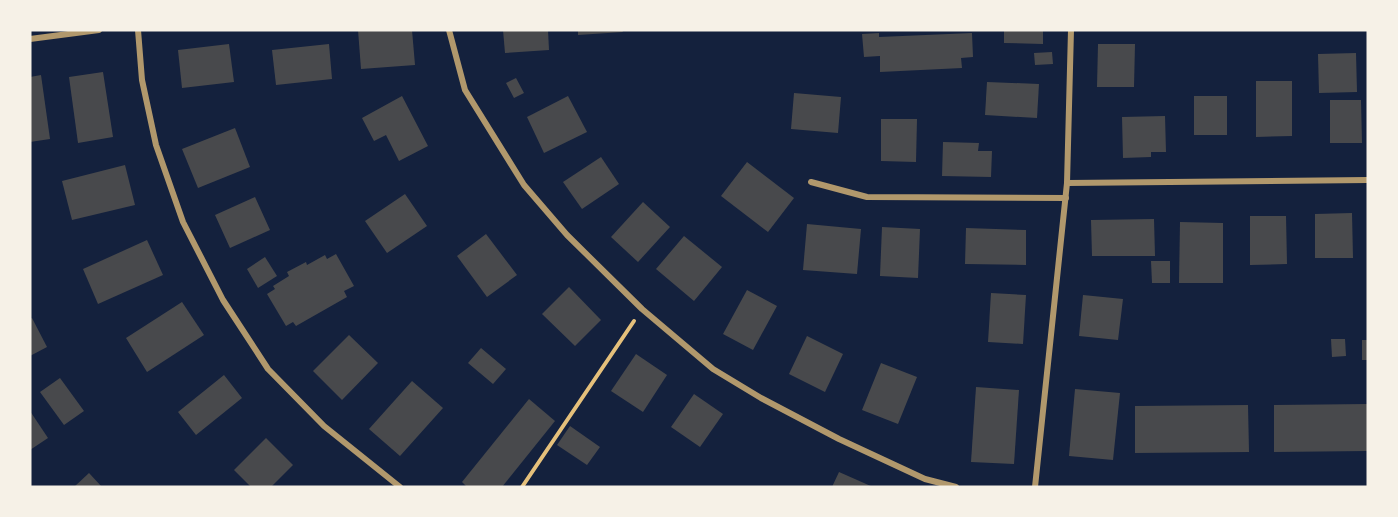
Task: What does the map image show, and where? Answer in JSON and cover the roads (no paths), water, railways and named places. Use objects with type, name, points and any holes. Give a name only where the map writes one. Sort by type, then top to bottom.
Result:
[{"type":"street","points":[[30,39],[99,30]]},
{"type":"street","points":[[138,30],[142,80],[156,145],[183,222],[223,300],[268,369],[324,426],[400,487]]},
{"type":"street","points":[[449,30],[465,90],[524,185],[567,235],[642,309],[713,369],[762,398],[839,439],[925,479],[956,487]]},
{"type":"street","points":[[1035,487],[1066,198],[1071,30]]},
{"type":"street","points":[[1067,183],[1368,180]]},
{"type":"street","points":[[811,182],[867,197],[1066,198]]}]
